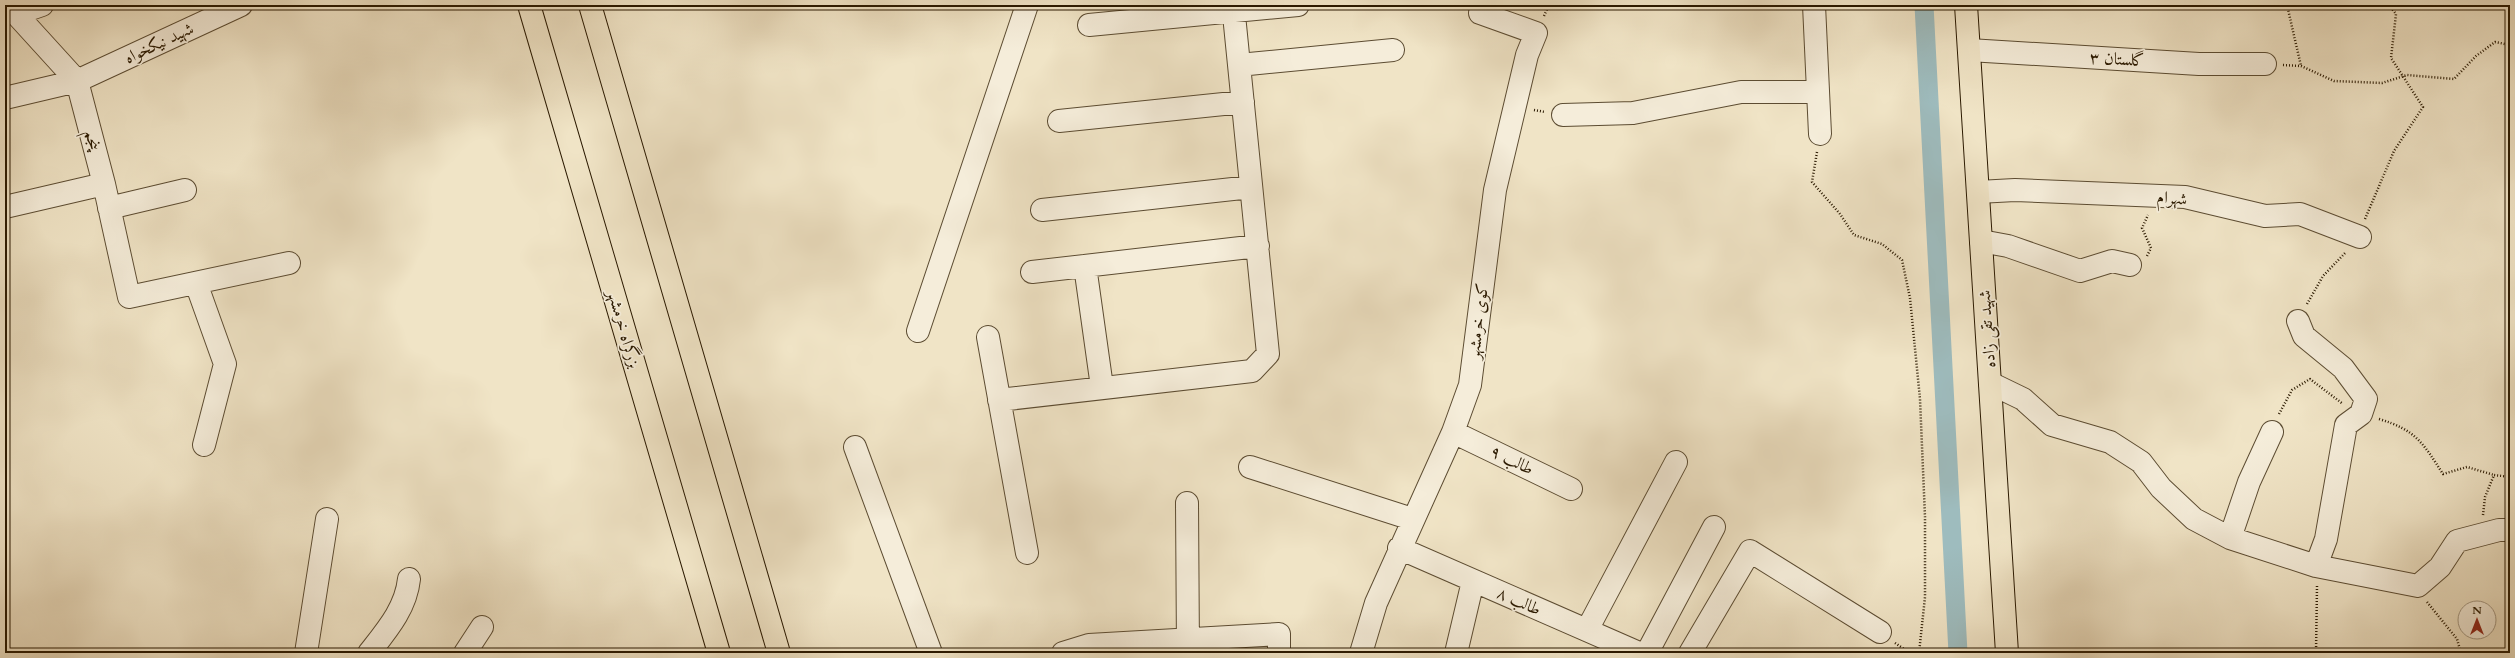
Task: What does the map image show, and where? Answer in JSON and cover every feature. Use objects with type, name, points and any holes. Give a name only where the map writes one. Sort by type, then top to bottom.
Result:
[{"type":"main road","name":"بزرگراه خرمشهر","points":[[530,5],[719,653]]},
{"type":"main road","points":[[590,5],[780,653]]},
{"type":"main road","name":"شهید تقی زاده","points":[[1966,5],[2007,653]]},
{"type":"street","points":[[14,10],[42,5]]},
{"type":"street","name":"شهید نیکخواه","points":[[5,98],[77,81],[241,5]]},
{"type":"street","points":[[918,331],[1027,5]]},
{"type":"street","points":[[1089,25],[1233,8],[1298,5]]},
{"type":"street","points":[[1814,5],[1820,134]]},
{"type":"street","points":[[999,400],[1252,371],[1268,354],[1233,8]]},
{"type":"street","name":"پنجم","points":[[14,10],[77,81],[104,184],[108,208],[129,297],[196,283]]},
{"type":"street","name":"کوی خرمشهر","points":[[1361,653],[1376,603],[1412,519],[1453,432],[1470,385],[1495,190],[1527,55],[1536,33],[1480,13]]},
{"type":"street","points":[[1239,65],[1393,50]]},
{"type":"street","name":"گلستان ۳","points":[[1969,50],[2199,64],[2265,64]]},
{"type":"street","points":[[1563,115],[1633,113],[1741,92],[1818,92]]},
{"type":"street","points":[[1059,121],[1243,102]]},
{"type":"street","points":[[5,207],[104,184]]},
{"type":"street","points":[[1042,210],[1251,187]]},
{"type":"street","points":[[108,208],[185,190]]},
{"type":"street","name":"شهرام","points":[[1978,192],[2015,190],[2185,197],[2265,216],[2300,214],[2360,237]]},
{"type":"street","points":[[1981,241],[2008,246],[2080,271],[2112,261],[2130,265]]},
{"type":"street","points":[[1032,272],[1258,246]]},
{"type":"street","points":[[204,445],[225,364],[196,283],[289,263]]},
{"type":"street","points":[[1085,266],[1102,387]]},
{"type":"street","points":[[2298,321],[2304,336],[2343,368],[2366,399],[2361,414],[2346,425],[2326,539],[2316,566]]},
{"type":"street","points":[[988,337],[1027,554]]},
{"type":"street","points":[[1990,383],[2023,399],[2052,424],[2110,442],[2135,458],[2141,462],[2160,488],[2194,519],[2230,538],[2316,566],[2418,586],[2440,567],[2457,540],[2510,530]]},
{"type":"street","name":"طالب ۹","points":[[1453,432],[1571,489]]},
{"type":"street","points":[[2230,538],[2249,482],[2272,432]]},
{"type":"street","points":[[855,448],[931,653]]},
{"type":"street","points":[[1587,630],[1676,462]]},
{"type":"street","points":[[1250,467],[1412,519]]},
{"type":"street","points":[[1186,502],[1188,646]]},
{"type":"street","points":[[306,653],[327,519]]},
{"type":"street","points":[[1647,653],[1714,527]]},
{"type":"street","name":"طالب ۸","points":[[1399,548],[1639,653]]},
{"type":"street","points":[[1690,653],[1750,551],[1880,632]]},
{"type":"street","points":[[369,653],[390,626],[407,595],[409,579]]},
{"type":"street","points":[[1456,653],[1473,580]]},
{"type":"street","points":[[465,653],[482,627]]},
{"type":"street","points":[[1063,653],[1089,645],[1188,646],[1279,644]]},
{"type":"path","points":[[2287,5],[2301,66]]},
{"type":"path","points":[[2298,321],[2323,276],[2360,237],[2367,213],[2394,151],[2423,107],[2391,58],[2396,14],[2390,5]]},
{"type":"path","points":[[2265,64],[2301,66],[2334,81],[2382,83],[2404,76],[2454,79],[2476,56],[2495,42],[2510,44]]},
{"type":"path","points":[[1515,103],[1538,111],[1563,115]]},
{"type":"path","points":[[1820,134],[1812,182],[1840,214],[1854,235],[1882,244],[1902,260],[1910,298],[1920,399],[1925,517],[1925,597],[1919,653]]},
{"type":"path","points":[[2130,265],[2145,261],[2151,248],[2142,228],[2154,196]]},
{"type":"path","points":[[2272,432],[2279,412],[2292,390],[2310,379],[2332,397],[2361,414],[2402,426],[2420,440],[2442,474],[2467,467],[2494,475],[2510,477]]},
{"type":"path","points":[[2481,535],[2485,497],[2494,475]]},
{"type":"path","points":[[2316,566],[2318,634],[2316,653]]},
{"type":"path","points":[[2418,586],[2429,605],[2457,639],[2461,653]]},
{"type":"waterway","points":[[1924,5],[1958,653]]}]
